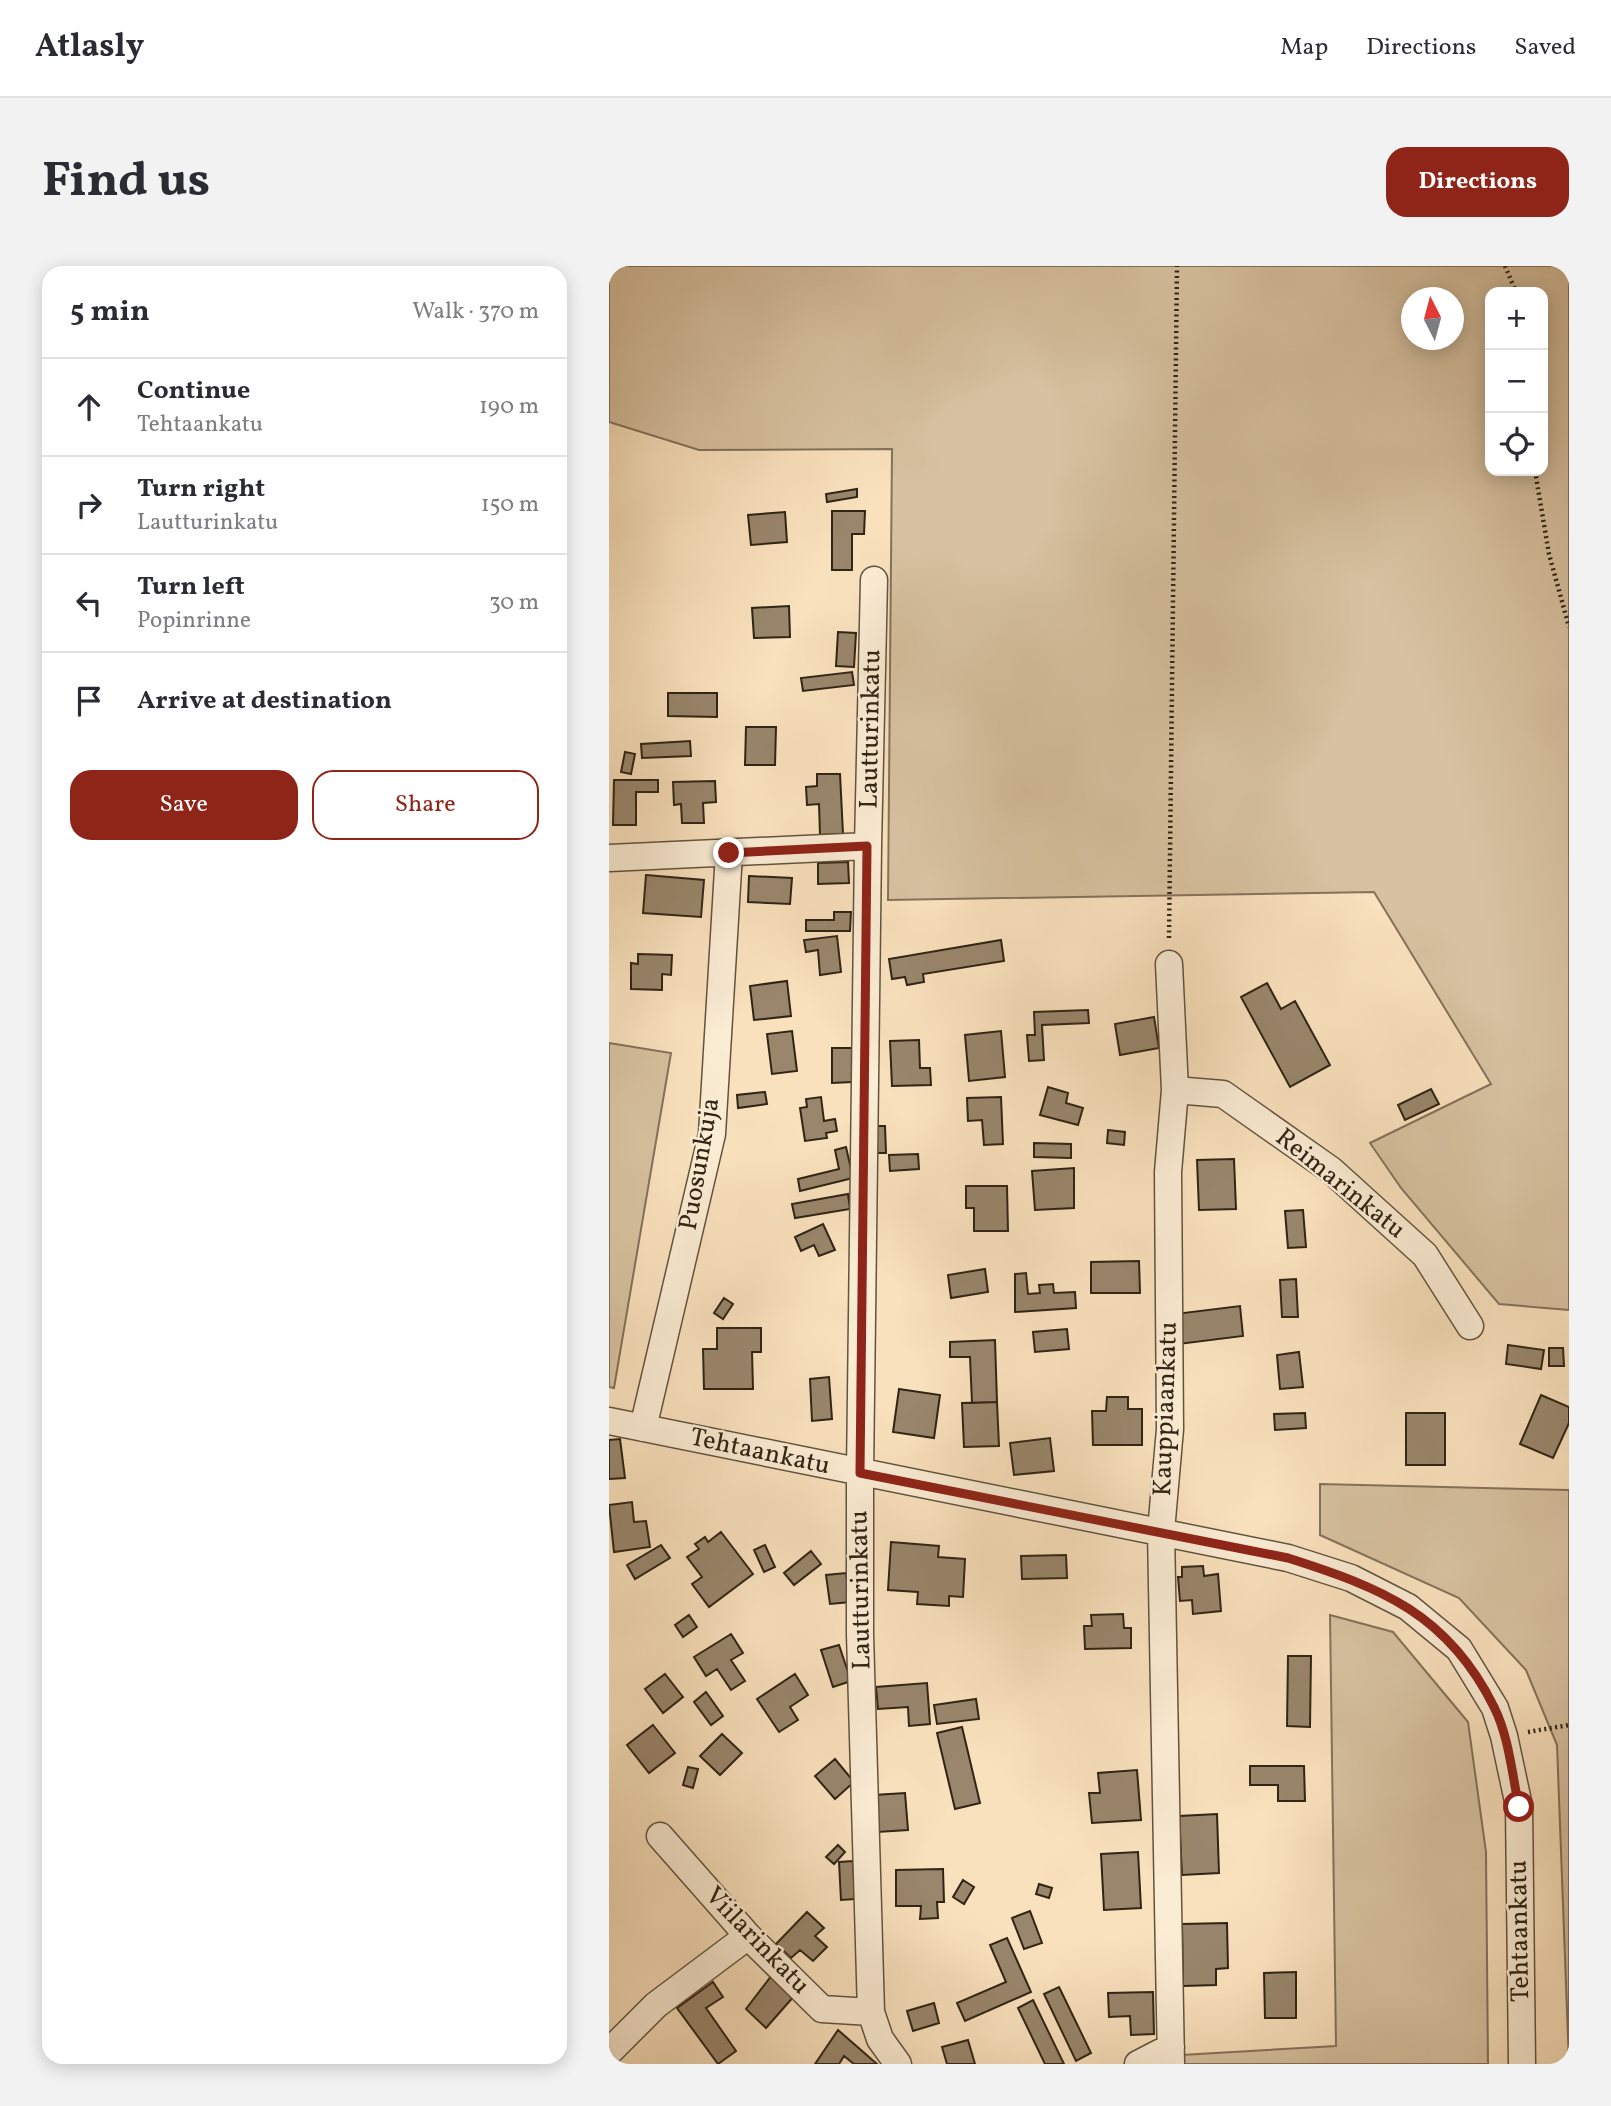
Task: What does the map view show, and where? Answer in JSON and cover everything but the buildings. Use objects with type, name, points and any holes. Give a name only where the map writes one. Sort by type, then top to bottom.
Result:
[{"type":"street","name":"Lautturinkatu","points":[[874,580],[867,846],[860,1634],[871,2012],[880,2039],[898,2064]]},
{"type":"street","points":[[609,858],[867,846]]},
{"type":"street","name":"Puosunkuja","points":[[643,1428],[712,1133],[729,853]]},
{"type":"street","name":"Kauppiaankatu","points":[[1169,964],[1175,1090],[1168,1172],[1170,1429],[1161,1531],[1171,2055]]},
{"type":"street","name":"Reimarinkatu","points":[[1175,1090],[1223,1094],[1331,1170],[1425,1255],[1470,1326]]},
{"type":"street","name":"Tehtaankatu","points":[[609,1421],[1288,1558],[1351,1578],[1408,1606],[1459,1649],[1495,1708],[1504,1736],[1519,1807],[1522,2064]]},
{"type":"street","name":"Viilarinkatu","points":[[660,1836],[748,1936],[822,2009],[871,2012]]},
{"type":"street","points":[[609,2052],[656,2005],[748,1936]]},
{"type":"street","points":[[1139,2064],[1171,2055]]},
{"type":"path","points":[[1169,964],[1177,266]]},
{"type":"path","points":[[1505,266],[1514,287]]},
{"type":"path","points":[[1536,476],[1549,554],[1569,627]]},
{"type":"path","points":[[1504,1736],[1569,1725]]},
{"type":"shaded area","points":[[609,266],[1569,266],[1569,1310],[1499,1304],[1401,1188],[1370,1143],[1491,1084],[1374,892],[888,900],[892,449],[699,450],[609,422]]},
{"type":"shaded area","points":[[609,1043],[671,1053],[614,1388],[609,1387]]},
{"type":"shaded area","points":[[1320,1484],[1569,1490],[1569,2064],[1557,1745],[1526,1670],[1459,1598],[1320,1535]]},
{"type":"shaded area","points":[[1330,1615],[1393,1632],[1468,1722],[1486,1852],[1488,2064],[1183,2064],[1182,2055],[1336,2046]]},
{"type":"route","points":[[729,853],[867,846],[860,1473],[1288,1558],[1351,1578],[1408,1606],[1459,1649],[1495,1708],[1504,1736],[1519,1807]]}]
